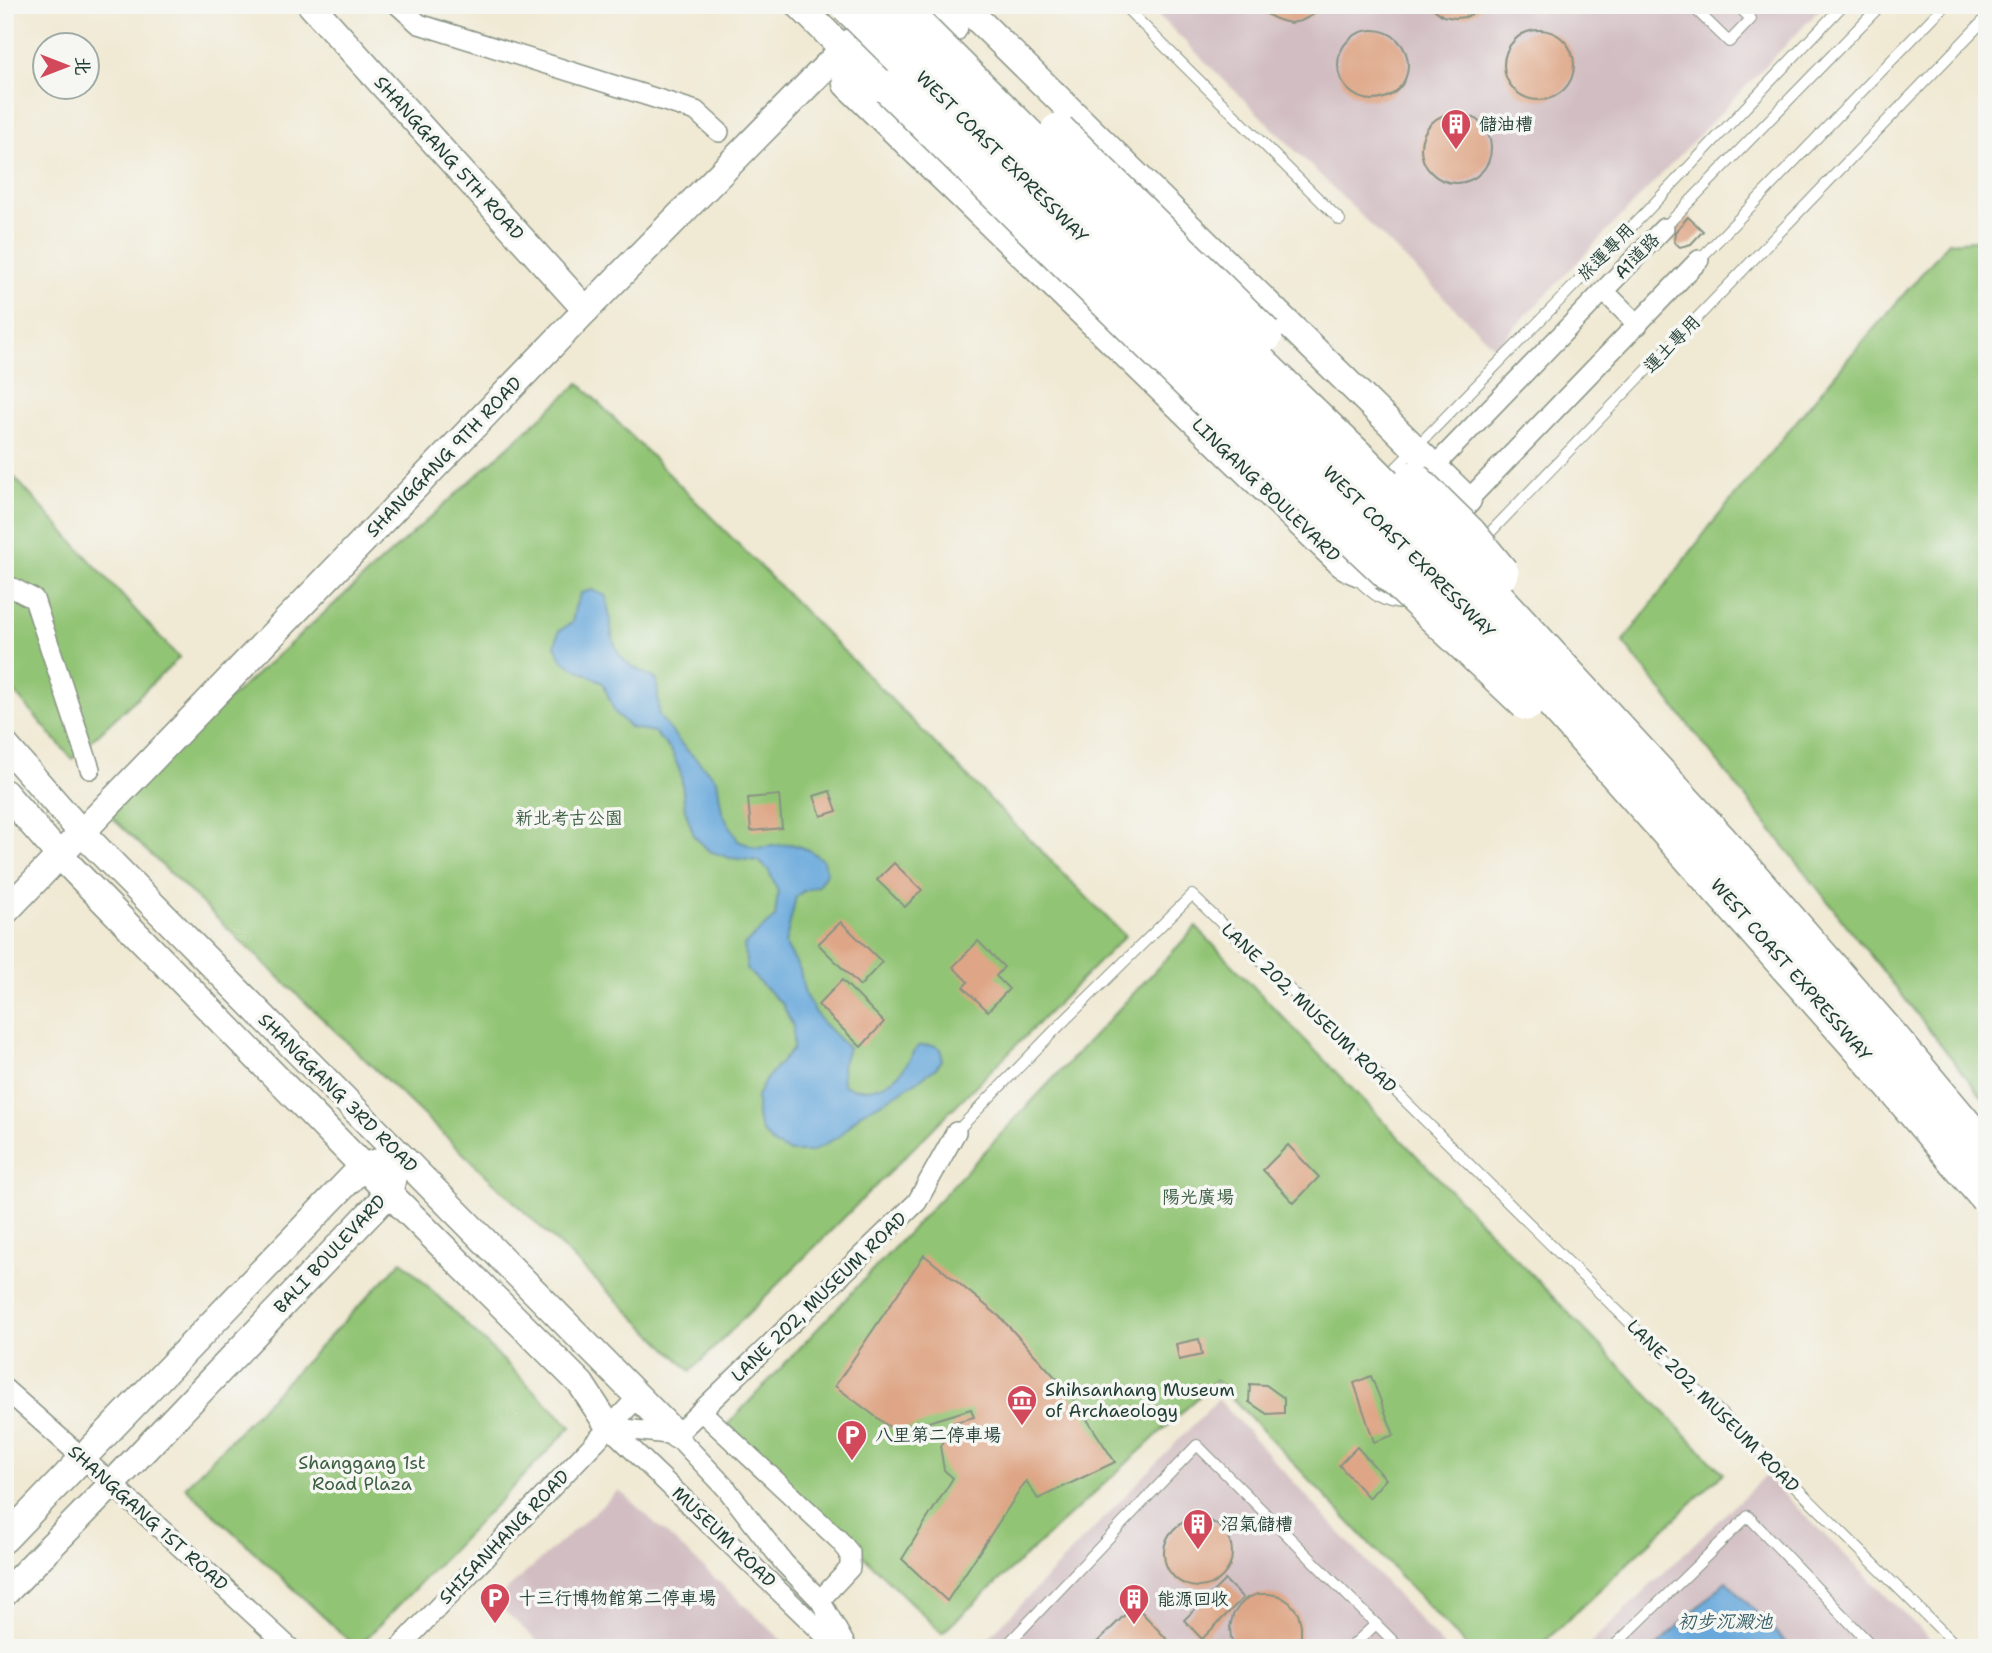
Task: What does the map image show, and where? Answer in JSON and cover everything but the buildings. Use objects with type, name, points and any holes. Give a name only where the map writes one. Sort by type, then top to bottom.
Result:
[{"type":"highway","name":"WEST COAST EXPRESSWAY","points":[[877,7],[1097,251],[1462,600],[1894,1041],[1987,1152]]},
{"type":"highway","name":"WEST COAST EXPRESSWAY","points":[[877,7],[1111,219],[1483,583],[1706,849],[1870,1059],[1987,1197]]},
{"type":"highway","points":[[947,12],[1469,534],[1706,849]]},
{"type":"highway","points":[[843,49],[890,88],[1241,433],[1706,849]]},
{"type":"street","name":"SHANGGANG 5TH ROAD","points":[[311,5],[586,310]]},
{"type":"street","points":[[398,5],[419,24],[696,111],[719,132]]},
{"type":"street","points":[[799,5],[843,49]]},
{"type":"street","name":"SHANGGANG 9TH ROAD","points":[[5,912],[586,310],[843,49],[877,7]]},
{"type":"street","points":[[877,7],[900,23],[1375,489],[1425,545]]},
{"type":"street","points":[[877,7],[1425,545]]},
{"type":"street","points":[[947,12],[968,10],[1468,500],[1699,260]]},
{"type":"street","name":"LINGANG BOULEVARD","points":[[843,49],[846,84],[1342,564],[1360,574],[1387,574],[1406,563],[1468,500]]},
{"type":"street","name":"A1道路","points":[[1394,508],[1664,228]]},
{"type":"street","points":[[1604,291],[1638,325]]},
{"type":"street","points":[[5,584],[34,599],[90,769]]},
{"type":"street","name":"SHANGGANG 3RD ROAD","points":[[5,746],[82,833],[676,1436]]},
{"type":"street","name":"SHANGGANG 3RD ROAD","points":[[5,793],[60,856],[389,1193],[581,1384],[609,1427]]},
{"type":"street","name":"LANE 202, MUSEUM ROAD","points":[[676,1436],[917,1202],[956,1132]]},
{"type":"street","name":"BALI BOULEVARD","points":[[5,1539],[363,1166],[400,1155]]},
{"type":"street","name":"BALI BOULEVARD","points":[[5,1593],[389,1193],[400,1155]]},
{"type":"street","name":"SHANGGANG 1ST ROAD","points":[[5,1389],[290,1648]]},
{"type":"street","name":"SHISANHANG ROAD","points":[[398,1648],[638,1397]]},
{"type":"street","points":[[701,1411],[850,1553],[850,1568],[820,1600]]},
{"type":"street","points":[[609,1427],[676,1436]]},
{"type":"street","name":"MUSEUM ROAD","points":[[609,1427],[838,1648]]},
{"type":"street","name":"MUSEUM ROAD","points":[[676,1436],[726,1488],[784,1563],[820,1600],[847,1648]]},
{"type":"lane","points":[[1123,5],[1340,220]]},
{"type":"lane","points":[[1690,5],[1729,42],[1751,19],[1737,5]]},
{"type":"lane","name":"旅運專用","points":[[1375,489],[1843,5]]},
{"type":"lane","name":"A1道路","points":[[1664,228],[1881,5]]},
{"type":"lane","points":[[1699,260],[1945,5]]},
{"type":"lane","name":"運土專用","points":[[1342,564],[1372,593],[1394,604],[1414,603],[1433,592],[1987,17]]},
{"type":"lane","name":"LANE 202, MUSEUM ROAD","points":[[956,1132],[1192,895],[1387,1083],[1959,1648]]},
{"type":"lane","points":[[1003,1648],[1198,1445],[1400,1648]]},
{"type":"lane","points":[[1612,1648],[1748,1517],[1874,1648]]},
{"type":"lane","points":[[1350,1648],[1376,1623]]},
{"type":"shaded area","points":[[1148,5],[1824,5],[1495,348]]},
{"type":"shaded area","points":[[1218,1399],[1445,1648],[979,1648]]},
{"type":"shaded area","points":[[1765,1476],[1939,1648],[1585,1648]]},
{"type":"shaded area","points":[[619,1490],[791,1648],[544,1648],[494,1601]]},
{"type":"green space","points":[[1987,239],[1987,1103],[1623,642],[1710,526],[1949,242]]},
{"type":"green space","name":"新北考古公園","points":[[579,383],[1125,936],[691,1371],[105,811]]},
{"type":"green space","points":[[5,467],[179,658],[72,759],[5,681]]},
{"type":"green space","name":"陽光廣場","points":[[1196,927],[1723,1473],[1538,1648],[1468,1648],[1216,1381],[942,1633],[728,1424]]},
{"type":"green space","name":"Shanggang 1st Road Plaza","points":[[402,1261],[571,1427],[357,1648],[185,1487]]},
{"type":"water","points":[[592,590],[606,596],[613,638],[619,654],[631,666],[657,680],[659,716],[683,746],[717,780],[722,812],[738,841],[756,848],[791,844],[809,850],[823,860],[827,872],[818,886],[796,897],[785,944],[800,970],[805,995],[821,1021],[848,1048],[842,1066],[843,1085],[857,1089],[879,1086],[898,1075],[918,1046],[933,1045],[941,1049],[942,1060],[935,1069],[889,1099],[861,1113],[841,1135],[812,1152],[790,1152],[774,1145],[762,1132],[757,1117],[757,1096],[766,1079],[793,1049],[793,1026],[783,1005],[747,970],[744,945],[775,917],[778,892],[769,871],[759,861],[730,858],[709,851],[694,836],[685,809],[681,774],[672,752],[654,732],[631,728],[615,713],[603,683],[564,662],[555,646],[559,631],[572,623],[581,593]]},
{"type":"water","name":"初步沉澱池","points":[[1726,1581],[1791,1648],[1655,1648]]},
{"type":"place","name":"儲油槽","points":[[1456,151]]},
{"type":"place","name":"Shihsanhang Museum of Archaeology","points":[[1022,1427]]},
{"type":"place","name":"八里第二停車場","points":[[852,1462]]},
{"type":"place","name":"沼氣儲槽","points":[[1198,1551]]},
{"type":"place","name":"十三行博物館第二停車場","points":[[495,1625]]},
{"type":"place","name":"能源回收","points":[[1134,1626]]}]
